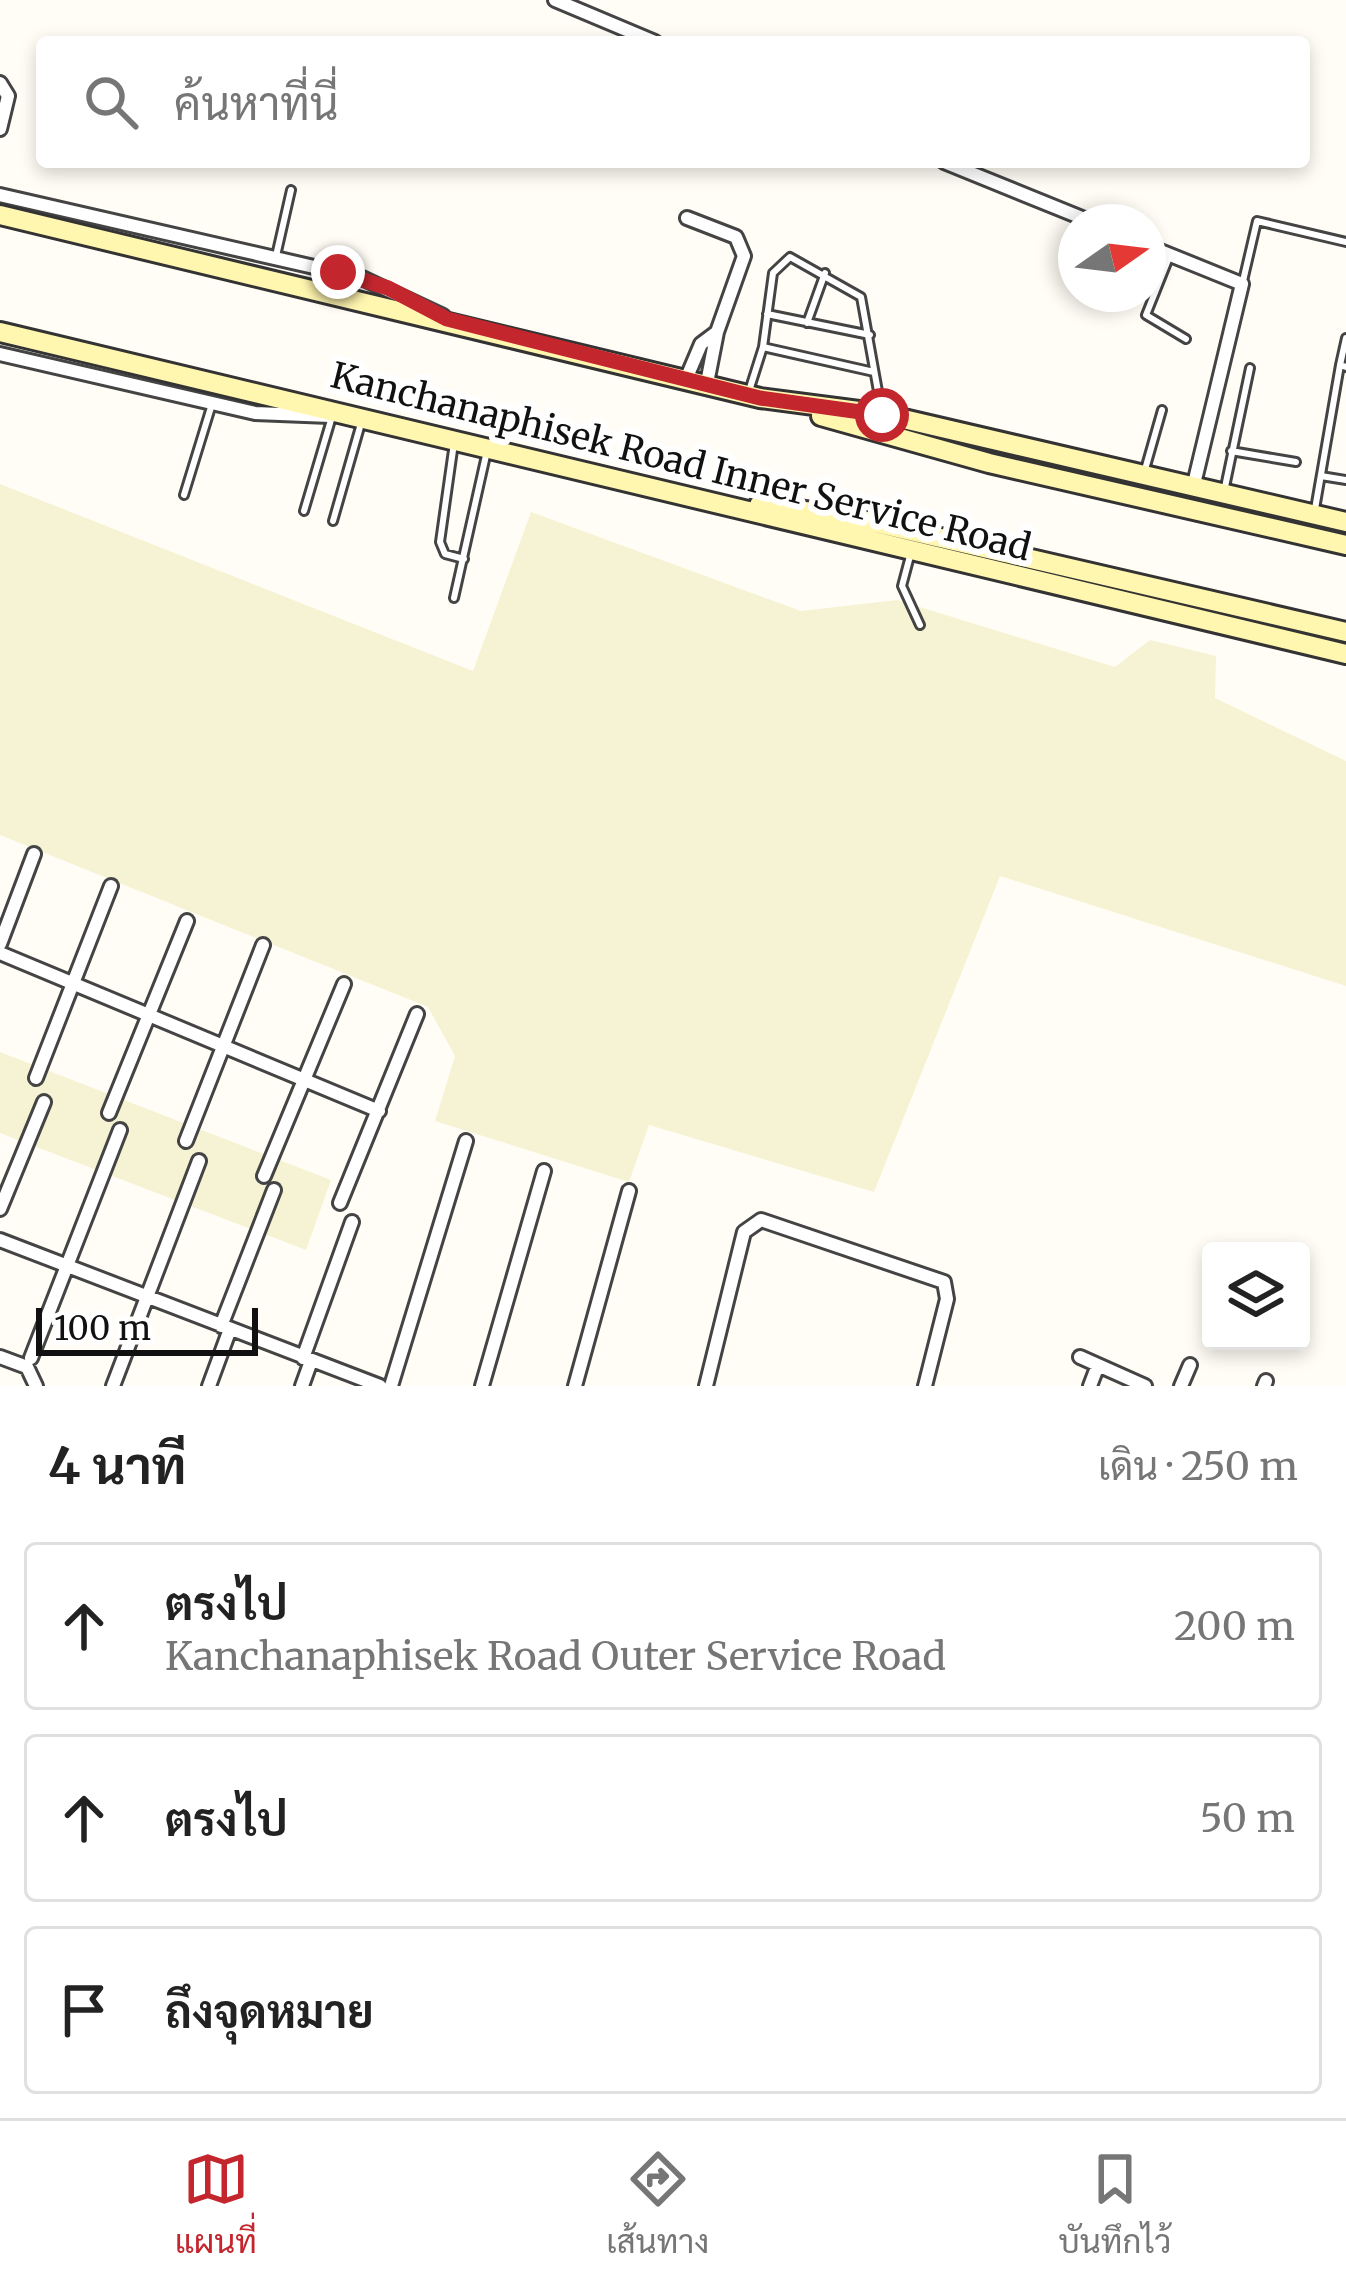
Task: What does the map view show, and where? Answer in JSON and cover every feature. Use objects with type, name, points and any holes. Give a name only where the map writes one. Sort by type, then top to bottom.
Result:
[{"type":"main road","points":[[0,215],[697,380],[1171,507],[1346,545]]},
{"type":"main road","name":"Kanchanaphisek Road Inner Service Road","points":[[0,332],[1346,654]]},
{"type":"main road","points":[[754,396],[882,415],[1346,522]]},
{"type":"main road","points":[[707,502],[850,517],[1346,632]]},
{"type":"street","points":[[555,0],[641,36]]},
{"type":"street","points":[[0,83],[8,96],[0,129]]},
{"type":"street","points":[[959,168],[1058,208]]},
{"type":"street","points":[[0,195],[362,278],[447,319]]},
{"type":"street","points":[[687,218],[725,231],[742,247],[742,267],[717,332],[701,344],[697,380]]},
{"type":"street","points":[[1166,253],[1242,284],[1193,488]]},
{"type":"street","points":[[0,354],[280,417],[358,416]]},
{"type":"street","points":[[34,854],[0,948],[380,1111]]},
{"type":"street","points":[[36,1078],[111,886]]},
{"type":"street","points":[[110,1113],[187,921]]},
{"type":"street","points":[[186,1142],[262,945]]},
{"type":"street","points":[[263,1176],[344,984]]},
{"type":"street","points":[[340,1202],[417,1014]]},
{"type":"street","points":[[0,1209],[44,1102]]},
{"type":"street","points":[[31,1358],[120,1130]]},
{"type":"street","points":[[391,1386],[466,1142]]},
{"type":"street","points":[[113,1386],[199,1161]]},
{"type":"street","points":[[482,1386],[544,1171]]},
{"type":"street","points":[[209,1386],[274,1190]]},
{"type":"street","points":[[575,1386],[629,1191]]},
{"type":"street","points":[[706,1386],[745,1232],[760,1220],[944,1282],[947,1299],[925,1386]]},
{"type":"street","points":[[302,1386],[352,1222]]},
{"type":"street","points":[[0,1240],[380,1386]]},
{"type":"street","points":[[1080,1357],[1145,1386]]},
{"type":"street","points":[[0,1358],[27,1367],[36,1386]]},
{"type":"street","points":[[1090,1386],[1098,1365]]},
{"type":"street","points":[[1180,1386],[1190,1365]]},
{"type":"lane","points":[[276,257],[292,190]]},
{"type":"lane","points":[[1242,284],[1257,221],[1346,242]]},
{"type":"lane","points":[[1170,255],[1146,316],[1186,339]]},
{"type":"lane","points":[[754,396],[773,274],[784,259],[798,258],[861,297],[882,415]]},
{"type":"lane","points":[[807,323],[825,273]]},
{"type":"lane","points":[[766,314],[870,335]]},
{"type":"lane","points":[[1314,515],[1346,338]]},
{"type":"lane","points":[[763,347],[874,372]]},
{"type":"lane","points":[[1224,496],[1250,368]]},
{"type":"lane","points":[[184,495],[212,404]]},
{"type":"lane","points":[[1144,476],[1162,410]]},
{"type":"lane","points":[[304,511],[332,416]]},
{"type":"lane","points":[[333,521],[358,416]]},
{"type":"lane","points":[[454,440],[440,542],[445,554],[464,559]]},
{"type":"lane","points":[[454,598],[487,447]]},
{"type":"lane","points":[[1231,451],[1296,462]]},
{"type":"lane","points":[[1321,476],[1346,480]]},
{"type":"lane","points":[[912,552],[902,586],[920,625]]},
{"type":"shaded area","points":[[0,484],[473,671],[531,512],[801,611],[897,600],[1115,667],[1150,640],[1216,656],[1215,698],[1346,761],[1346,986],[1000,876],[874,1192],[649,1125],[629,1182],[435,1121],[455,1056],[428,1007],[0,835]]},
{"type":"shaded area","points":[[0,1052],[331,1180],[306,1250],[0,1133]]},
{"type":"route","points":[[338,272],[388,288],[447,319],[760,398],[882,415]]}]
